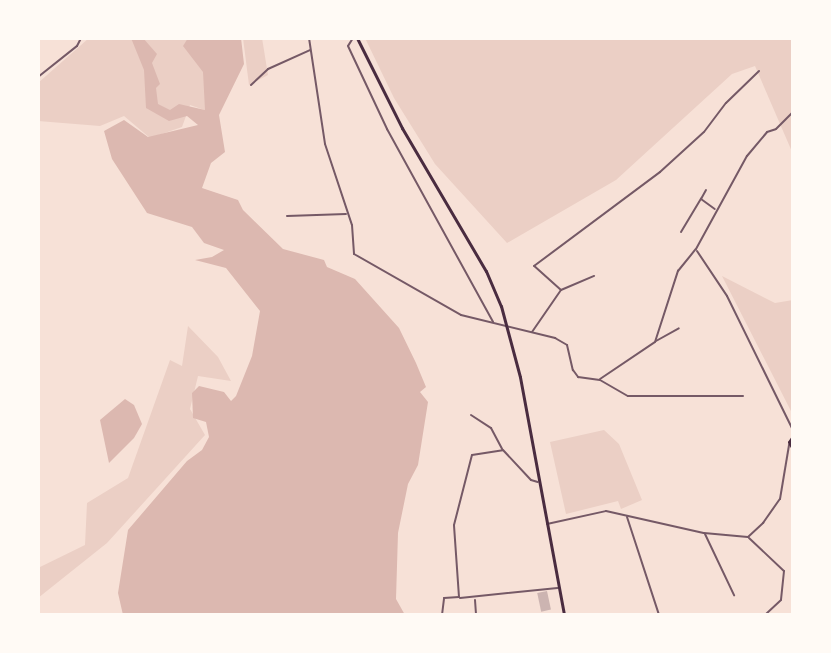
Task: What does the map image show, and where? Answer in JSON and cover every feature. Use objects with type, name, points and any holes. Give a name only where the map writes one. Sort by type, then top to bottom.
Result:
[{"type":"main road","points":[[355,38],[402,128],[486,271],[508,329],[564,615]]},
{"type":"main road","points":[[793,436],[789,442],[793,449]]},
{"type":"street","points":[[38,77],[77,46],[81,38]]},
{"type":"street","points":[[309,38],[325,144],[355,238],[354,254],[461,315],[567,345],[574,374],[600,380],[628,396],[743,396]]},
{"type":"street","points":[[355,38],[348,46],[387,129],[493,323]]},
{"type":"street","points":[[251,85],[268,69],[311,50]]},
{"type":"street","points":[[561,290],[534,266],[660,172],[704,132],[726,103],[759,71]]},
{"type":"street","points":[[655,342],[678,271],[696,249],[747,156],[767,132],[776,129],[793,112]]},
{"type":"street","points":[[681,232],[706,190]]},
{"type":"street","points":[[701,199],[716,210]]},
{"type":"street","points":[[287,216],[347,213]]},
{"type":"street","points":[[696,249],[727,296],[793,430]]},
{"type":"street","points":[[531,333],[561,290],[594,276]]},
{"type":"street","points":[[600,380],[679,328]]},
{"type":"street","points":[[471,415],[491,428],[503,450],[531,480],[540,482]]},
{"type":"street","points":[[748,537],[780,499],[789,442]]},
{"type":"street","points":[[459,597],[454,525],[472,455],[503,450]]},
{"type":"street","points":[[546,525],[606,511],[704,533],[748,537],[784,571],[781,600],[765,615]]},
{"type":"street","points":[[626,515],[659,615]]},
{"type":"street","points":[[704,533],[734,595]]},
{"type":"street","points":[[442,615],[444,598],[475,599],[558,588]]},
{"type":"street","points":[[475,599],[476,615]]},
{"type":"shaded area","points":[[89,38],[209,38],[210,112],[190,105],[182,127],[150,138],[124,116],[100,126],[38,121],[38,83]]},
{"type":"shaded area","points":[[131,38],[143,38],[157,54],[152,63],[160,84],[156,88],[158,104],[170,110],[179,104],[205,110],[203,72],[183,46],[188,38],[241,38],[244,64],[219,115],[225,152],[211,163],[202,188],[238,200],[243,210],[283,249],[324,260],[327,267],[355,279],[399,328],[416,363],[426,387],[420,392],[428,402],[418,465],[408,484],[398,533],[396,599],[405,615],[123,615],[118,593],[128,530],[187,461],[202,450],[209,437],[206,422],[193,418],[192,393],[199,386],[224,392],[231,401],[236,396],[252,356],[260,311],[226,268],[195,260],[212,257],[224,250],[204,243],[192,227],[147,213],[112,159],[104,131],[124,120],[148,137],[198,125],[187,116],[169,121],[146,108],[144,70]]},
{"type":"shaded area","points":[[243,38],[262,38],[268,75],[249,85]]},
{"type":"shaded area","points":[[365,38],[793,38],[793,154],[755,66],[732,74],[616,180],[507,243],[435,164],[394,98]]},
{"type":"shaded area","points":[[722,276],[775,303],[793,300],[793,415]]},
{"type":"shaded area","points":[[188,326],[218,357],[231,381],[198,376],[190,409],[205,435],[107,543],[38,598],[38,568],[85,545],[87,503],[128,478],[170,360],[182,366]]},
{"type":"shaded area","points":[[125,399],[134,405],[142,424],[134,438],[109,463],[100,420]]},
{"type":"shaded area","points":[[604,430],[619,444],[642,500],[621,509],[618,501],[566,514],[550,442]]},
{"type":"building","points":[[547,591],[551,610],[541,612],[537,593]]}]
